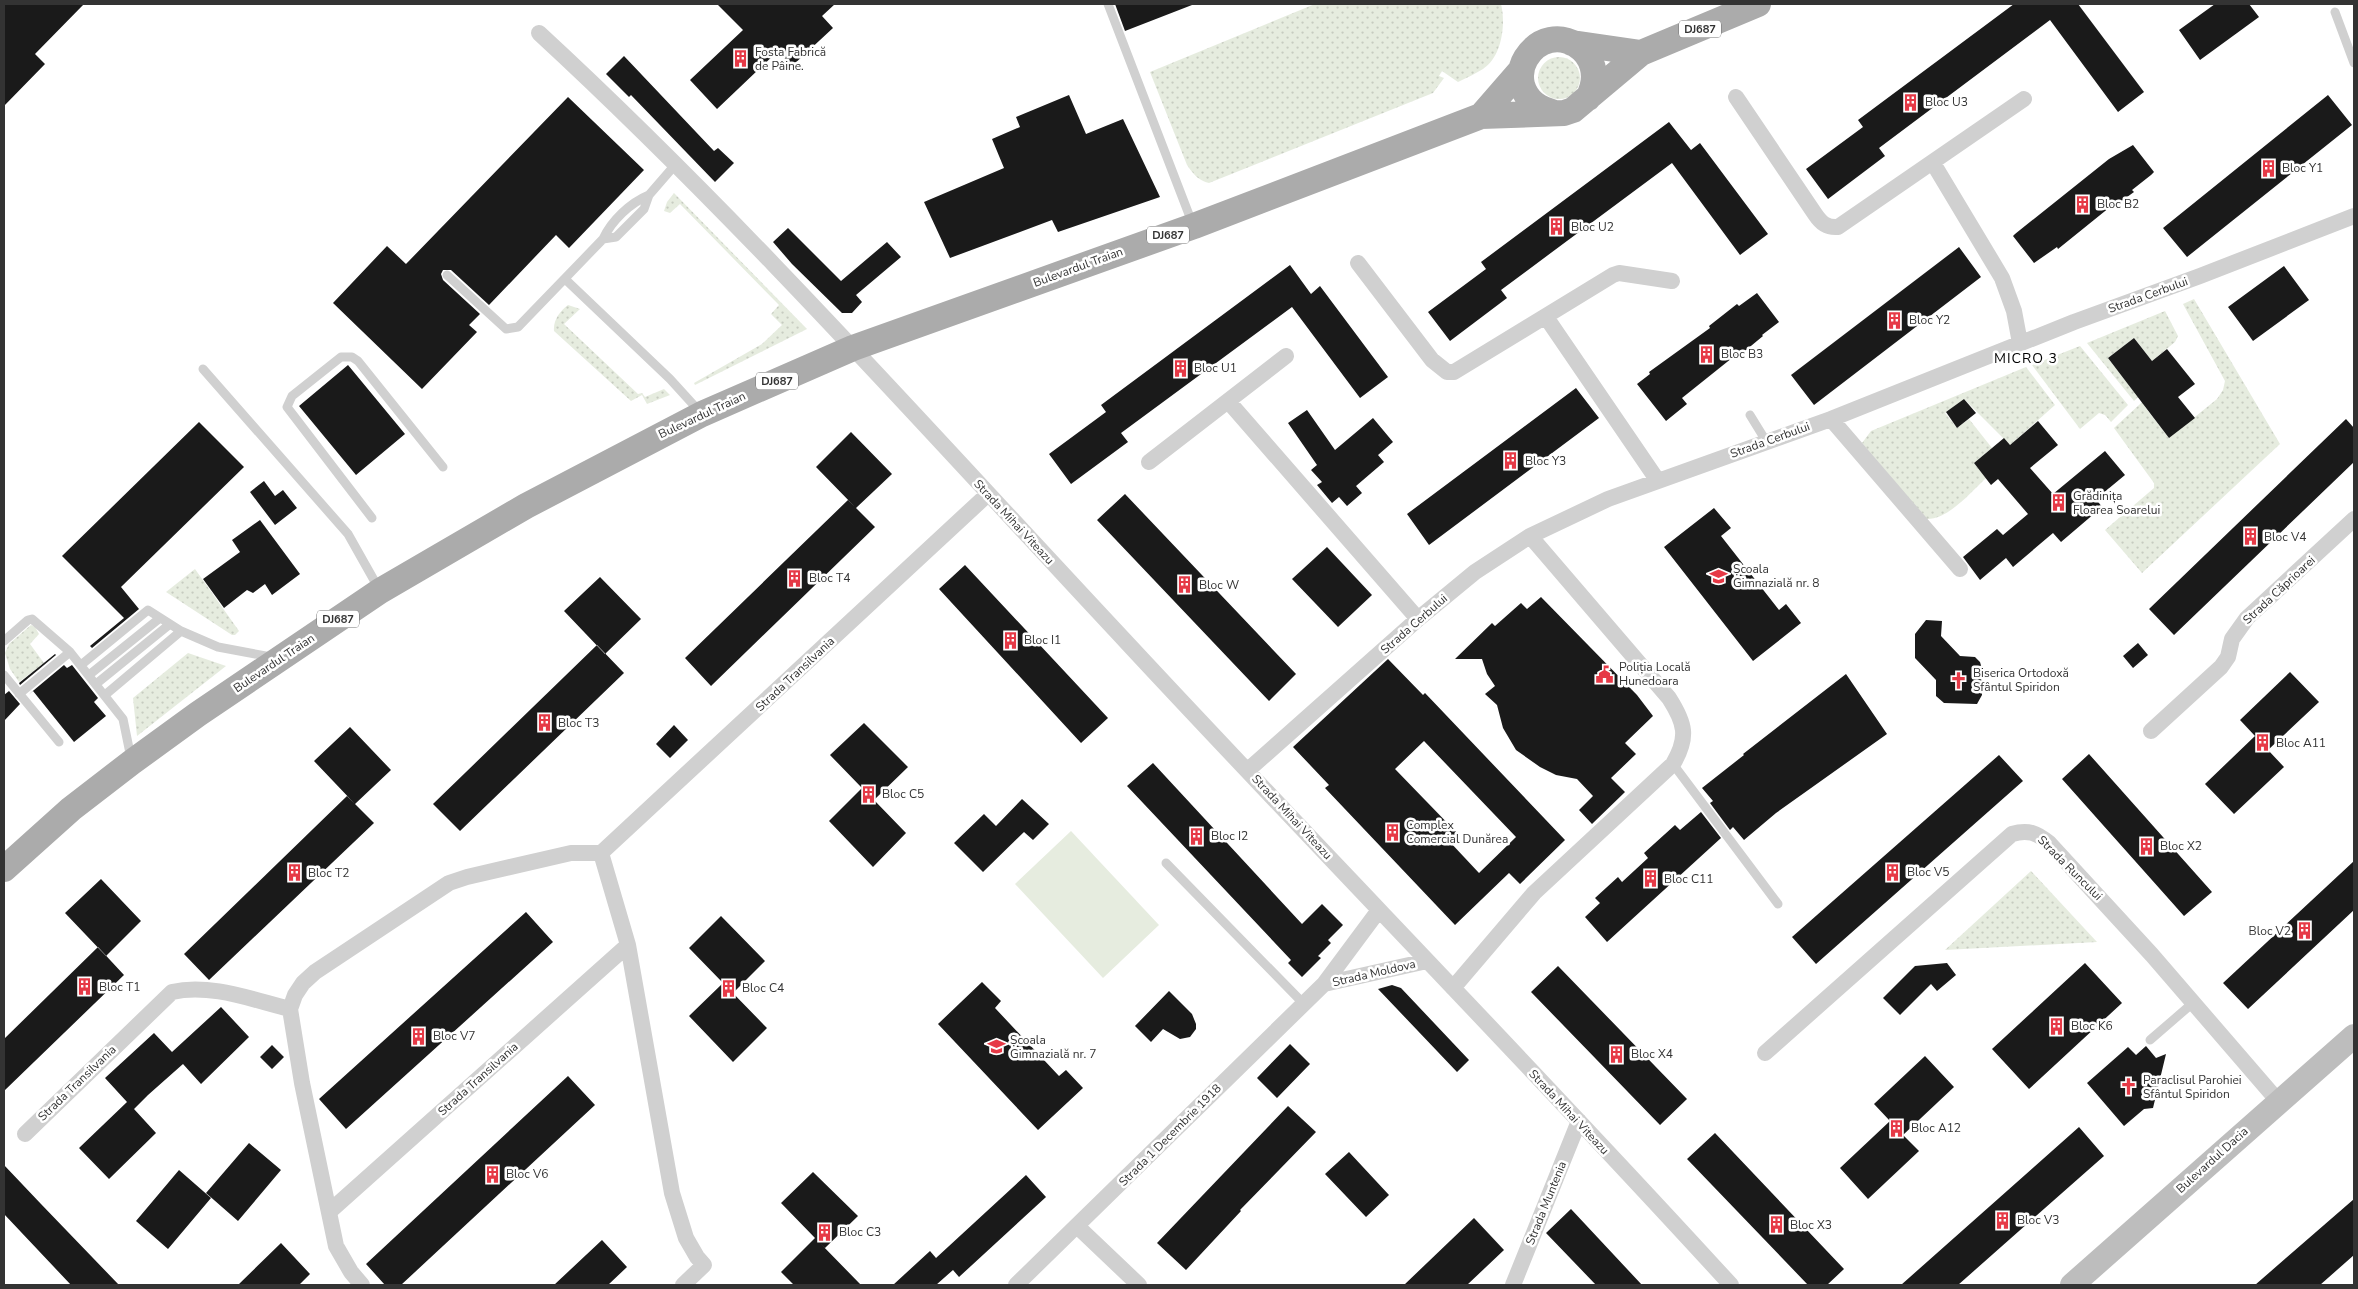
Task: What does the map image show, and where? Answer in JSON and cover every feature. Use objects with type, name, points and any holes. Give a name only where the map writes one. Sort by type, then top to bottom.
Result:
[{"type":"main road","name":"Bulevardul Traian","points":[[4,869],[71,809],[132,762],[380,591],[526,506],[702,414],[853,348],[1194,226],[1481,116],[1555,113],[1573,110],[1641,54],[1758,4]]},
{"type":"main road","name":"Bulevardul Traian","points":[[1481,116],[1522,70],[1529,52],[1538,45],[1555,39],[1641,54]]},
{"type":"main road","points":[[1572,43],[1585,52],[1593,66],[1593,88],[1588,98]]},
{"type":"main road","points":[[1522,70],[1521,80],[1528,99],[1540,108],[1555,113]]},
{"type":"main road","name":"Bulevardul Dacia","points":[[2072,1285],[2278,1101],[2354,1036]]},
{"type":"street","name":"Strada Mihai Viteazu","points":[[539,33],[675,165],[853,348],[1731,1285]]},
{"type":"street","points":[[1736,97],[1815,214],[1825,225],[1832,228],[1838,227],[2024,99]]},
{"type":"street","points":[[1932,162],[2002,278],[2014,311],[2020,343]]},
{"type":"street","name":"Strada Cerbului","points":[[1248,770],[1418,619],[1475,572],[1530,536],[1608,499],[1830,419],[2020,343],[2354,216]]},
{"type":"street","points":[[1358,263],[1432,360],[1447,372],[1460,370],[1619,273],[1672,281]]},
{"type":"street","points":[[1546,317],[1658,480]]},
{"type":"street","points":[[1149,462],[1286,356]]},
{"type":"street","points":[[1228,401],[1418,619]]},
{"type":"street","points":[[1830,419],[1960,569]]},
{"type":"street","name":"Strada Transilvania","points":[[601,853],[988,494]]},
{"type":"street","name":"Strada Căprioarei","points":[[2151,731],[2221,667],[2228,657],[2232,639],[2247,618],[2354,519]]},
{"type":"street","points":[[1453,988],[1534,893],[1673,764],[1682,750],[1684,732],[1678,712],[1669,698],[1530,536]]},
{"type":"street","name":"Strada Runcului","points":[[1765,1053],[2012,834],[2022,831],[2033,832],[2049,843],[2194,1002],[2278,1101]]},
{"type":"street","points":[[362,1285],[346,1265],[336,1246],[302,1083],[290,1009],[295,995],[303,983],[315,972],[449,883],[467,876],[571,853],[601,853],[628,945],[672,1193],[686,1238],[696,1257],[704,1265],[683,1285]]},
{"type":"street","name":"Strada Moldova","points":[[1324,984],[1379,910]]},
{"type":"street","name":"Strada Transilvania","points":[[329,1212],[628,945]]},
{"type":"street","name":"Strada Moldova","points":[[1324,984],[1427,961]]},
{"type":"street","name":"Strada 1 Decembrie 1918","points":[[1016,1285],[1078,1227],[1324,984]]},
{"type":"street","name":"Strada Transilvania","points":[[25,1134],[172,992],[186,988],[218,991],[290,1009]]},
{"type":"street","name":"Strada Muntenia","points":[[1513,1285],[1579,1121]]},
{"type":"street","points":[[1078,1227],[1138,1285]]},
{"type":"lane","points":[[1108,4],[1194,226]]},
{"type":"lane","points":[[2335,12],[2354,63]]},
{"type":"lane","points":[[447,275],[506,329],[512,329],[522,324],[603,239],[608,229],[635,201],[648,195],[675,165]]},
{"type":"lane","points":[[564,279],[670,379],[702,414]]},
{"type":"lane","points":[[372,518],[288,407],[292,396],[341,357],[352,356],[358,361],[443,467]]},
{"type":"lane","points":[[203,369],[348,534],[380,591]]},
{"type":"lane","points":[[1750,414],[1766,441]]},
{"type":"lane","points":[[81,664],[148,610],[181,631],[218,647],[279,659]]},
{"type":"lane","points":[[89,676],[160,618]]},
{"type":"lane","points":[[4,641],[28,620],[32,619],[70,652],[124,718],[132,762]]},
{"type":"lane","points":[[96,684],[170,624]]},
{"type":"lane","points":[[105,695],[181,631]]},
{"type":"lane","points":[[19,694],[70,652]]},
{"type":"lane","points":[[4,675],[59,742]]},
{"type":"lane","points":[[1673,764],[1778,904]]},
{"type":"lane","points":[[1166,864],[1253,950],[1303,1003]]},
{"type":"lane","points":[[2150,1040],[2194,1002]]},
{"type":"shaded area","points":[[1315,4],[1501,4],[1503,30],[1495,57],[1489,64],[1480,71],[1458,82],[1442,71],[1439,76],[1444,78],[1433,93],[1209,183],[1199,179],[1187,165],[1150,72]]},
{"type":"shaded area","points":[[1563,57],[1571,60],[1577,66],[1580,78],[1577,90],[1571,96],[1555,99],[1547,96],[1541,90],[1538,74],[1541,66],[1547,60]]},
{"type":"shaded area","points":[[674,193],[807,329],[695,385],[694,383],[762,344],[782,325],[771,314],[779,305],[680,204],[670,213],[664,211],[667,202]]},
{"type":"shaded area","points":[[2194,299],[2280,444],[2142,573],[2105,530],[2154,488],[2154,483],[2114,428],[2152,393],[2145,407],[2169,438],[2217,399],[2223,390],[2225,381],[2183,304]]},
{"type":"shaded area","points":[[568,305],[580,309],[564,324],[638,394],[642,393],[645,397],[664,389],[670,395],[647,404],[642,395],[631,401],[554,331],[558,316]]},
{"type":"shaded area","points":[[2165,311],[2178,336],[2175,342],[2152,361],[2134,338],[2108,358],[2132,389],[2148,388],[2134,401],[2087,343]]},
{"type":"shaded area","points":[[2080,346],[2128,405],[2111,422],[2105,415],[2099,413],[2080,429],[2032,365]]},
{"type":"shaded area","points":[[2026,367],[2055,405],[2010,445],[1964,399],[1945,413],[1957,428],[1969,419],[1992,448],[1974,463],[1986,478],[1951,510],[1943,515],[1926,519],[1862,443],[1871,431]]},
{"type":"shaded area","points":[[195,569],[239,631],[235,635],[232,635],[166,592]]},
{"type":"shaded area","points":[[31,625],[35,627],[39,634],[30,644],[44,663],[19,682],[10,669],[5,653],[9,644]]},
{"type":"shaded area","points":[[188,653],[226,666],[137,736],[133,698]]},
{"type":"shaded area","points":[[1071,831],[1159,925],[1103,978],[1015,884]]},
{"type":"shaded area","points":[[2031,871],[2097,942],[1945,950]]},
{"type":"building","points":[[4,4],[84,4],[35,54],[45,64],[4,106]]},
{"type":"building","name":"Fosta Fabrică de Pâine.","points":[[717,4],[835,4],[822,16],[833,28],[792,66],[778,51],[717,109],[690,80],[743,30]]},
{"type":"building","points":[[1115,4],[1191,4],[1192,5],[1125,31]]},
{"type":"building","name":"Bloc U3","points":[[2014,4],[2078,4],[2144,92],[2118,112],[2050,20],[1879,148],[1885,156],[1828,199],[1806,169],[1863,127],[1858,120]]},
{"type":"building","points":[[2215,4],[2249,4],[2259,17],[2200,60],[2179,30]]},
{"type":"building","points":[[624,56],[714,151],[718,148],[734,163],[715,182],[631,95],[629,97],[606,74]]},
{"type":"building","points":[[1069,95],[1086,134],[1123,119],[1160,197],[1058,232],[1052,220],[950,258],[924,202],[1004,168],[992,139],[1020,127],[1016,117]]},
{"type":"building","name":"Bloc Y1","points":[[2328,95],[2352,125],[2187,257],[2163,228]]},
{"type":"building","points":[[568,97],[644,170],[569,248],[556,235],[489,305],[451,270],[443,270],[441,274],[443,280],[480,314],[469,325],[477,332],[422,389],[333,303],[387,246],[406,264]]},
{"type":"building","name":"Bloc U2","points":[[1669,122],[1691,150],[1700,143],[1768,234],[1740,255],[1672,163],[1501,290],[1507,298],[1450,341],[1428,312],[1486,269],[1481,262]]},
{"type":"building","name":"Bloc B2","points":[[2133,145],[2154,172],[2132,190],[2134,192],[2116,205],[2115,203],[2058,249],[2057,247],[2034,263],[2013,236],[2109,159]]},
{"type":"building","points":[[788,228],[841,281],[887,242],[901,257],[856,295],[862,302],[852,313],[842,313],[792,264],[773,242]]},
{"type":"building","name":"Bloc Y2","points":[[1959,247],[1981,277],[1814,405],[1791,375]]},
{"type":"building","name":"Bloc U1","points":[[1290,265],[1311,294],[1320,286],[1388,377],[1360,398],[1292,307],[1121,433],[1128,442],[1071,484],[1049,454],[1106,412],[1101,405]]},
{"type":"building","points":[[2284,266],[2309,300],[2253,341],[2228,307]]},
{"type":"building","name":"Bloc B3","points":[[1757,293],[1779,322],[1734,360],[1732,358],[1682,398],[1687,404],[1666,421],[1637,384],[1650,374],[1649,372],[1710,328],[1709,326],[1737,304],[1739,306]]},
{"type":"building","points":[[2134,338],[2152,361],[2167,349],[2195,384],[2178,397],[2195,418],[2169,438],[2108,358]]},
{"type":"building","points":[[348,365],[405,434],[356,475],[299,406]]},
{"type":"building","name":"Bloc Y3","points":[[1576,388],[1599,418],[1429,545],[1407,514]]},
{"type":"building","points":[[1964,399],[1976,413],[1957,428],[1946,412]]},
{"type":"building","points":[[1307,410],[1335,450],[1373,418],[1393,442],[1378,455],[1384,462],[1356,486],[1362,493],[1347,506],[1339,497],[1332,503],[1317,485],[1322,482],[1311,470],[1317,465],[1288,423]]},
{"type":"building","name":"Bloc V4","points":[[2346,419],[2354,428],[2354,462],[2174,635],[2149,609]]},
{"type":"building","name":"Grădinița Floarea Soarelui","points":[[2038,421],[2058,445],[2030,468],[2053,494],[2105,451],[2125,475],[2096,499],[2102,507],[2061,542],[2053,533],[2013,567],[2006,558],[1980,580],[1963,557],[1997,529],[2003,535],[2028,514],[1998,479],[1991,485],[1974,463],[2004,438],[2010,445]]},
{"type":"building","points":[[199,422],[244,467],[121,587],[139,609],[92,648],[90,646],[124,618],[62,556]]},
{"type":"building","name":"Bloc T4","points":[[851,432],[892,474],[856,508],[875,527],[711,686],[685,658],[848,500],[854,506],[816,467]]},
{"type":"building","points":[[264,481],[275,496],[283,490],[297,508],[275,525],[250,492]]},
{"type":"building","name":"Bloc W","points":[[1125,494],[1296,674],[1269,701],[1097,520]]},
{"type":"building","name":"Școala Gimnazială nr. 8","points":[[1714,508],[1731,528],[1721,536],[1779,610],[1786,604],[1801,623],[1753,661],[1664,547]]},
{"type":"building","points":[[260,520],[300,574],[272,595],[265,584],[253,593],[247,590],[224,608],[203,579],[240,552],[232,540]]},
{"type":"building","points":[[1327,547],[1372,595],[1338,627],[1292,579]]},
{"type":"building","name":"Bloc I1","points":[[965,565],[1108,718],[1081,743],[939,589]]},
{"type":"building","points":[[600,577],[641,619],[605,654],[564,611]]},
{"type":"building","points":[[1541,597],[1637,695],[1653,716],[1625,743],[1636,754],[1611,778],[1625,792],[1592,824],[1579,810],[1593,796],[1577,779],[1556,775],[1540,767],[1516,750],[1503,728],[1497,705],[1485,694],[1495,686],[1487,674],[1482,659],[1455,659],[1492,623],[1495,626],[1521,603],[1527,609]]},
{"type":"building","points":[[1926,620],[1942,621],[1941,636],[1960,656],[1975,657],[1980,662],[1982,669],[1979,678],[1982,680],[1982,695],[1977,704],[1944,703],[1936,696],[1936,680],[1915,658],[1915,634]]},
{"type":"building","points":[[2138,643],[2148,655],[2133,668],[2123,656]]},
{"type":"building","name":"Bloc T3","points":[[597,645],[624,673],[460,831],[433,804]]},
{"type":"building","points":[[56,655],[20,685],[19,683]]},
{"type":"building","points":[[1388,659],[1423,695],[1425,693],[1565,840],[1520,884],[1509,873],[1455,925],[1325,788],[1329,785],[1293,747]],"holes":[[[1424,741],[1516,837],[1479,873],[1449,841],[1457,833],[1395,769]]]},
{"type":"building","points":[[64,665],[67,668],[72,665],[98,698],[94,702],[106,716],[74,742],[33,691],[28,695]]},
{"type":"building","name":"Bloc A11","points":[[2290,672],[2319,702],[2268,750],[2284,767],[2234,814],[2205,784],[2255,736],[2240,720]]},
{"type":"building","points":[[1846,674],[1887,734],[1776,813],[1744,840],[1733,827],[1730,830],[1710,803],[1713,801],[1702,788]]},
{"type":"building","points":[[9,691],[20,704],[4,721],[4,695]]},
{"type":"building","name":"Bloc C5","points":[[864,723],[908,767],[874,800],[906,833],[873,867],[829,821],[862,788],[830,755]]},
{"type":"building","points":[[674,725],[688,740],[670,758],[656,744]]},
{"type":"building","name":"Bloc T2","points":[[350,727],[391,770],[355,804],[374,823],[209,980],[184,954],[347,796],[354,803],[314,761]]},
{"type":"building","name":"Bloc X2","points":[[2089,754],[2212,892],[2184,916],[2062,779]]},
{"type":"building","name":"Bloc V5","points":[[1999,755],[2023,781],[1816,964],[1792,937]]},
{"type":"building","name":"Bloc I2","points":[[1153,763],[1302,924],[1322,904],[1343,925],[1328,940],[1331,943],[1318,956],[1321,958],[1302,977],[1288,963],[1291,960],[1127,786]]},
{"type":"building","points":[[1022,799],[1049,824],[1033,840],[1024,832],[983,872],[954,843],[984,814],[996,826]]},
{"type":"building","name":"Bloc C11","points":[[1701,812],[1721,838],[1607,942],[1585,917],[1600,903],[1595,898],[1618,877],[1622,882],[1648,858],[1644,853],[1675,825],[1680,830]]},
{"type":"building","name":"Bloc V2","points":[[2354,861],[2354,910],[2248,1009],[2223,983]]},
{"type":"building","points":[[101,879],[141,921],[106,956],[65,913]]},
{"type":"building","name":"Bloc V7","points":[[526,912],[553,942],[346,1129],[319,1099]]},
{"type":"building","name":"Bloc C4","points":[[721,916],[765,961],[733,993],[727,987],[767,1028],[733,1062],[689,1016],[723,983],[689,948]]},
{"type":"building","name":"Bloc T1","points":[[98,947],[124,975],[4,1091],[4,1039]]},
{"type":"building","points":[[1947,963],[1956,975],[1937,991],[1931,984],[1900,1015],[1883,998],[1915,966]]},
{"type":"building","name":"Bloc K6","points":[[2085,963],[2122,1003],[2029,1089],[1992,1049]]},
{"type":"building","name":"Bloc X4","points":[[1558,966],[1687,1099],[1660,1125],[1531,992]]},
{"type":"building","name":"Școala Gimnazială nr. 7","points":[[982,982],[1001,1001],[995,1008],[1059,1076],[1066,1070],[1083,1088],[1038,1130],[938,1024]]},
{"type":"building","points":[[1392,985],[1401,988],[1469,1060],[1457,1072],[1378,989]]},
{"type":"building","points":[[1169,991],[1192,1014],[1196,1029],[1190,1037],[1180,1039],[1163,1029],[1151,1042],[1135,1026]]},
{"type":"building","points":[[221,1007],[249,1037],[201,1084],[183,1064],[134,1109],[156,1133],[109,1179],[79,1148],[127,1102],[105,1078],[154,1033],[172,1052]]},
{"type":"building","points":[[1290,1044],[1310,1064],[1277,1098],[1257,1078]]},
{"type":"building","points":[[272,1045],[284,1057],[272,1069],[260,1057]]},
{"type":"building","name":"Paraclisul Parohiei Sfântul Spiridon","points":[[2146,1046],[2156,1058],[2166,1054],[2153,1108],[2144,1109],[2124,1126],[2087,1083],[2128,1047],[2136,1055]]},
{"type":"building","name":"Bloc A12","points":[[1925,1056],[1954,1087],[1903,1135],[1919,1151],[1868,1199],[1840,1168],[1890,1121],[1874,1104]]},
{"type":"building","name":"Bloc V6","points":[[568,1076],[595,1105],[401,1285],[385,1285],[366,1264]]},
{"type":"building","points":[[1288,1106],[1316,1132],[1240,1210],[1186,1270],[1157,1243]]},
{"type":"building","name":"Bloc V3","points":[[2079,1127],[2104,1156],[1958,1285],[1901,1285]]},
{"type":"building","name":"Bloc X3","points":[[1715,1133],[1844,1269],[1827,1285],[1808,1285],[1687,1159]]},
{"type":"building","points":[[249,1143],[281,1170],[238,1221],[206,1193]]},
{"type":"building","points":[[1349,1152],[1389,1195],[1366,1217],[1325,1174]]},
{"type":"building","points":[[4,1165],[119,1285],[71,1285],[4,1214]]},
{"type":"building","points":[[179,1170],[211,1198],[168,1249],[136,1221]]},
{"type":"building","name":"Bloc C3","points":[[813,1172],[858,1216],[825,1248],[819,1242],[861,1285],[794,1285],[781,1272],[815,1238],[781,1203]]},
{"type":"building","points":[[1026,1175],[1046,1197],[959,1277],[953,1270],[936,1285],[893,1285],[930,1251],[936,1258]]},
{"type":"building","points":[[2354,1199],[2354,1255],[2320,1285],[2255,1285]]},
{"type":"building","points":[[1571,1209],[1642,1285],[1596,1285],[1546,1233]]},
{"type":"building","points":[[1474,1218],[1504,1250],[1467,1285],[1404,1285]]},
{"type":"building","points":[[602,1240],[627,1267],[608,1285],[554,1285]]},
{"type":"building","points":[[281,1243],[310,1274],[299,1285],[238,1285]]},
{"type":"place","name":"Fosta Fabrică de Pâine.","points":[[741,59]]},
{"type":"place","name":"Bloc U3","points":[[1911,102]]},
{"type":"place","name":"Bloc Y1","points":[[2268,168]]},
{"type":"place","name":"Bloc B2","points":[[2083,204]]},
{"type":"place","name":"Bloc U2","points":[[1557,227]]},
{"type":"place","name":"Bloc Y2","points":[[1895,320]]},
{"type":"place","name":"Bloc B3","points":[[1707,354]]},
{"type":"place","name":"Bloc U1","points":[[1180,368]]},
{"type":"place","name":"Bloc Y3","points":[[1511,461]]},
{"type":"place","name":"Grădinița Floarea Soarelui","points":[[2059,503]]},
{"type":"place","name":"Bloc V4","points":[[2250,537]]},
{"type":"place","name":"Școala Gimnazială nr. 8","points":[[1719,576]]},
{"type":"place","name":"Bloc T4","points":[[795,578]]},
{"type":"place","name":"Bloc W","points":[[1185,585]]},
{"type":"place","name":"Bloc I1","points":[[1010,640]]},
{"type":"place","name":"Poliția Locală Hunedoara","points":[[1605,674]]},
{"type":"place","name":"Biserica Ortodoxă Sfântul Spiridon","points":[[1959,680]]},
{"type":"place","name":"Bloc T3","points":[[544,723]]},
{"type":"place","name":"Bloc A11","points":[[2262,743]]},
{"type":"place","name":"Bloc C5","points":[[868,794]]},
{"type":"place","name":"Complex Comercial Dunărea","points":[[1392,832]]},
{"type":"place","name":"Bloc I2","points":[[1197,836]]},
{"type":"place","name":"Bloc X2","points":[[2146,846]]},
{"type":"place","name":"Bloc V5","points":[[1893,872]]},
{"type":"place","name":"Bloc T2","points":[[294,873]]},
{"type":"place","name":"Bloc C11","points":[[1650,879]]},
{"type":"place","name":"Bloc V2","points":[[2305,931]]},
{"type":"place","name":"Bloc T1","points":[[85,987]]},
{"type":"place","name":"Bloc C4","points":[[728,988]]},
{"type":"place","name":"Bloc K6","points":[[2057,1026]]},
{"type":"place","name":"Bloc V7","points":[[419,1036]]},
{"type":"place","name":"Școala Gimnazială nr. 7","points":[[996,1047]]},
{"type":"place","name":"Bloc X4","points":[[1617,1054]]},
{"type":"place","name":"Paraclisul Parohiei Sfântul Spiridon","points":[[2129,1087]]},
{"type":"place","name":"Bloc A12","points":[[1897,1128]]},
{"type":"place","name":"Bloc V6","points":[[492,1174]]},
{"type":"place","name":"Bloc V3","points":[[2003,1220]]},
{"type":"place","name":"Bloc X3","points":[[1776,1225]]},
{"type":"place","name":"Bloc C3","points":[[825,1232]]},
{"type":"district","name":"MICRO 3","points":[[2026,358]]}]
